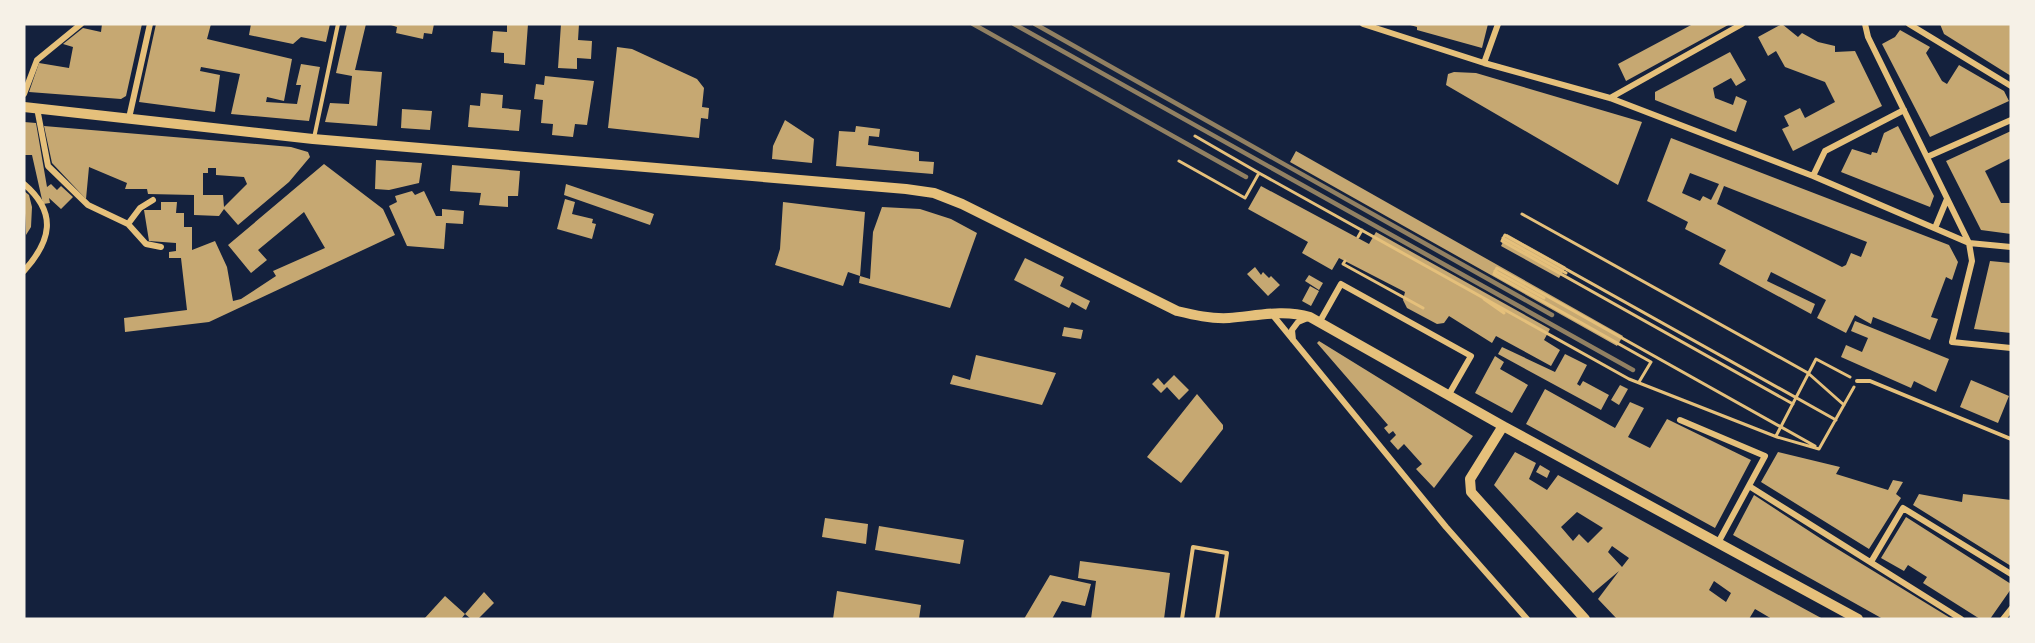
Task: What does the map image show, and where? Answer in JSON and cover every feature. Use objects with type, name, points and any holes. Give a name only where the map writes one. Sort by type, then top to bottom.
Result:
[{"type":"main road","points":[[24,107],[313,139],[811,180],[934,194],[962,204],[1177,311],[1202,317],[1227,318],[1271,313],[1297,313],[1315,320],[1448,396],[1719,541],[1858,619]]},
{"type":"main road","points":[[1503,426],[1470,478],[1471,492],[1585,619]]},
{"type":"street","points":[[24,94],[36,60],[81,24]]},
{"type":"street","points":[[129,118],[150,24]]},
{"type":"street","points":[[1484,63],[1498,24]]},
{"type":"street","points":[[1610,98],[1742,24]]},
{"type":"street","points":[[1865,24],[1873,47],[1969,243],[1972,261],[1952,342],[2011,348]]},
{"type":"street","points":[[1909,24],[2011,86]]},
{"type":"street","points":[[1368,25],[1484,63],[1610,98],[1813,176],[1969,243],[2011,248]]},
{"type":"street","points":[[37,108],[48,166],[88,205],[128,224],[146,244],[161,247]]},
{"type":"street","points":[[1813,176],[1826,151],[1904,110]]},
{"type":"street","points":[[1927,157],[2011,120]]},
{"type":"street","points":[[24,184],[34,193],[46,218],[48,231],[38,255],[24,271]]},
{"type":"street","points":[[1935,228],[1947,199]]},
{"type":"street","points":[[128,224],[140,208],[153,200]]},
{"type":"street","points":[[1293,340],[1292,330],[1298,322],[1315,320],[1341,284],[1471,356],[1448,396]]},
{"type":"street","points":[[1271,313],[1446,527],[1527,619]]},
{"type":"street","points":[[1680,420],[1765,456],[1719,541]]},
{"type":"street","points":[[1749,486],[1961,619]]},
{"type":"street","points":[[1871,562],[1903,508],[2011,574]]},
{"type":"street","points":[[2003,619],[2011,609]]},
{"type":"lane","points":[[313,139],[338,24]]},
{"type":"lane","points":[[1857,381],[1870,381],[2011,439]]},
{"type":"lane","points":[[1182,619],[1193,547],[1227,553],[1217,619]]},
{"type":"path","points":[[1195,136],[1483,298],[1504,313]]},
{"type":"path","points":[[1179,161],[1245,198],[1259,172]]},
{"type":"path","points":[[1522,214],[1808,373],[1844,405]]},
{"type":"path","points":[[1358,237],[1362,230]]},
{"type":"path","points":[[1503,238],[1836,420]]},
{"type":"path","points":[[1345,261],[1343,264],[1423,308]]},
{"type":"path","points":[[1495,271],[1820,449]]},
{"type":"path","points":[[1566,273],[1792,404]]},
{"type":"path","points":[[1438,282],[1442,276]]},
{"type":"path","points":[[1483,298],[1491,300],[1639,382],[1776,436],[1820,449]]},
{"type":"path","points":[[1544,298],[1651,362],[1639,382]]},
{"type":"path","points":[[1776,436],[1816,359],[1857,381],[1820,449]]},
{"type":"building","points":[[102,24],[142,24],[126,96],[121,99],[29,92],[39,63],[69,68],[73,47],[63,44],[83,28],[101,32]]},
{"type":"building","points":[[156,24],[211,24],[207,39],[292,59],[284,101],[267,97],[266,102],[297,104],[301,85],[296,85],[301,64],[320,67],[309,121],[231,114],[240,74],[201,67],[200,71],[220,75],[215,112],[139,102]]},
{"type":"building","points":[[251,24],[330,24],[326,42],[301,37],[293,44],[249,35]]},
{"type":"building","points":[[347,24],[366,24],[355,70],[382,72],[377,126],[325,122],[330,103],[349,104],[352,76],[336,73]]},
{"type":"building","points":[[388,24],[434,24],[432,34],[424,33],[423,39],[396,33],[397,27]]},
{"type":"building","points":[[507,24],[528,24],[525,65],[504,63],[504,53],[491,52],[493,31],[507,32]]},
{"type":"building","points":[[561,24],[579,24],[578,40],[592,41],[591,59],[577,58],[577,69],[558,68]]},
{"type":"building","points":[[1407,24],[1488,24],[1482,48],[1417,30],[1417,27]]},
{"type":"building","points":[[1693,24],[1730,24],[1626,81],[1618,64]]},
{"type":"building","points":[[1782,24],[1798,37],[1802,33],[1818,42],[1835,46],[1835,52],[1855,51],[1882,106],[1793,151],[1782,129],[1789,126],[1784,116],[1800,108],[1805,118],[1835,102],[1825,82],[1785,67],[1776,51],[1768,56],[1758,37]]},
{"type":"building","points":[[1940,24],[2011,24],[2011,76],[1944,34]]},
{"type":"building","points":[[1900,30],[1930,47],[1926,53],[1942,81],[1947,84],[1959,65],[2004,91],[2009,101],[1930,137],[1882,44],[1895,37]]},
{"type":"building","points":[[617,47],[632,49],[697,79],[704,88],[702,107],[709,108],[708,119],[701,118],[699,138],[608,128]]},
{"type":"building","points":[[1730,52],[1746,80],[1736,86],[1731,78],[1713,88],[1715,98],[1733,105],[1736,96],[1747,101],[1736,132],[1655,100],[1655,92]]},
{"type":"building","points":[[1476,73],[1642,122],[1618,185],[1446,85],[1448,74]]},
{"type":"building","points":[[545,76],[594,81],[587,125],[575,124],[573,137],[552,135],[553,124],[541,123],[543,100],[534,99],[536,84],[544,85]]},
{"type":"building","points":[[481,93],[503,95],[502,108],[521,110],[519,131],[468,127],[470,105],[480,106]]},
{"type":"building","points":[[402,109],[432,111],[430,130],[401,128]]},
{"type":"building","points":[[785,120],[814,139],[812,163],[772,159],[773,146]]},
{"type":"building","points":[[24,122],[36,123],[47,187],[51,184],[57,190],[61,186],[73,197],[61,209],[49,198],[50,203],[43,204],[32,155],[24,155]]},
{"type":"building","points":[[44,126],[291,147],[308,152],[310,157],[289,182],[238,225],[224,209],[219,216],[194,215],[194,195],[148,194],[147,189],[125,189],[127,183],[89,167],[86,199],[52,163]],"holes":[[[208,168],[216,168],[216,175],[244,177],[247,184],[224,207],[223,195],[203,195],[203,173],[208,173]]]},
{"type":"building","points":[[856,126],[880,129],[879,137],[869,136],[868,145],[919,152],[919,161],[934,162],[933,174],[836,166],[839,131],[855,132]]},
{"type":"building","points":[[1898,126],[1934,196],[1930,207],[1841,172],[1852,149],[1871,155],[1872,152],[1877,153],[1884,133]]},
{"type":"building","points":[[2011,131],[2011,158],[1985,171],[2001,203],[2011,203],[2011,234],[1981,230],[1946,161]]},
{"type":"building","points":[[1671,138],[1949,245],[1958,262],[1952,280],[1946,277],[1931,317],[1938,319],[1930,340],[1873,317],[1871,324],[1855,315],[1846,333],[1817,318],[1826,300],[1771,272],[1767,281],[1815,304],[1811,314],[1719,264],[1726,250],[1685,229],[1688,222],[1647,201]],"holes":[[[1690,173],[1719,184],[1711,200],[1703,196],[1700,201],[1682,193]],[[1724,186],[1867,242],[1861,257],[1851,253],[1846,265],[1842,267],[1717,204]]]},
{"type":"building","points":[[1296,151],[1623,336],[1617,346],[1290,162]]},
{"type":"building","points":[[376,160],[422,163],[419,183],[389,190],[375,189]]},
{"type":"building","points":[[324,164],[383,209],[395,235],[209,322],[125,332],[124,318],[187,310],[181,258],[169,258],[169,252],[176,251],[176,243],[149,241],[144,210],[161,210],[161,202],[177,202],[176,213],[184,213],[184,227],[192,227],[192,250],[215,241],[227,267],[233,301],[241,299],[276,276],[273,271],[325,248],[304,212],[258,250],[267,260],[251,273],[228,245]]},
{"type":"building","points":[[452,165],[520,171],[518,196],[508,196],[508,207],[479,205],[481,193],[450,191]]},
{"type":"building","points":[[566,184],[654,214],[650,225],[564,195]]},
{"type":"building","points":[[1261,186],[1369,244],[1376,232],[1550,329],[1544,340],[1560,350],[1551,366],[1496,336],[1492,343],[1449,316],[1444,323],[1437,324],[1407,308],[1403,300],[1405,292],[1339,258],[1332,270],[1302,253],[1308,242],[1248,209]]},
{"type":"building","points":[[24,191],[29,195],[32,207],[31,227],[26,235]]},
{"type":"building","points":[[412,191],[415,195],[424,191],[436,216],[442,216],[442,209],[464,211],[463,224],[446,223],[444,249],[407,246],[389,206],[397,202],[395,196]]},
{"type":"building","points":[[565,199],[575,202],[572,214],[593,219],[592,223],[596,224],[592,239],[557,229]]},
{"type":"building","points":[[783,202],[865,212],[860,276],[848,272],[843,286],[775,265],[780,249]]},
{"type":"building","points":[[882,207],[920,209],[951,219],[977,233],[950,308],[859,283],[860,276],[870,279],[873,232]]},
{"type":"building","points":[[1507,234],[1566,267],[1559,278],[1501,246]]},
{"type":"building","points":[[1025,258],[1064,277],[1060,286],[1090,301],[1086,310],[1072,302],[1069,308],[1014,280]]},
{"type":"building","points":[[1990,261],[2011,263],[2011,333],[1974,329]]},
{"type":"building","points":[[1255,267],[1261,275],[1263,272],[1269,278],[1271,276],[1280,285],[1268,296],[1247,274]]},
{"type":"building","points":[[1309,275],[1323,283],[1319,290],[1305,281]]},
{"type":"building","points":[[1310,286],[1319,291],[1311,306],[1302,301]]},
{"type":"building","points":[[1855,321],[1949,359],[1936,392],[1914,381],[1911,388],[1841,357],[1846,345],[1862,352],[1868,338],[1851,331]]},
{"type":"building","points":[[1064,327],[1083,330],[1081,339],[1062,336]]},
{"type":"building","points":[[1319,341],[1473,436],[1434,488],[1416,469],[1422,464],[1404,444],[1398,450],[1390,441],[1396,435],[1393,431],[1389,434],[1384,428],[1388,425],[1317,343]]},
{"type":"building","points":[[1502,347],[1555,372],[1565,354],[1587,365],[1577,384],[1580,386],[1583,381],[1609,395],[1601,410],[1498,354]]},
{"type":"building","points":[[976,355],[1056,373],[1042,405],[950,384],[953,375],[970,380]]},
{"type":"building","points":[[1495,356],[1504,362],[1500,369],[1528,385],[1512,413],[1475,393]]},
{"type":"building","points":[[1174,375],[1189,390],[1179,400],[1167,387],[1161,393],[1152,384],[1158,378],[1164,385]]},
{"type":"building","points":[[1971,380],[2009,396],[1998,423],[1960,407]]},
{"type":"building","points":[[1620,385],[1628,389],[1619,405],[1611,400]]},
{"type":"building","points":[[1545,389],[1615,428],[1630,402],[1644,408],[1628,437],[1650,448],[1667,419],[1751,460],[1715,528],[1526,424]]},
{"type":"building","points":[[1197,394],[1223,425],[1223,429],[1181,483],[1147,457]]},
{"type":"building","points":[[1515,452],[1536,463],[1529,479],[1547,490],[1558,475],[1823,619],[1772,619],[1755,609],[1749,619],[1617,619],[1598,599],[1619,571],[1593,593],[1494,485]],"holes":[[[1577,512],[1603,528],[1588,543],[1579,534],[1573,541],[1561,527]],[[1612,546],[1629,558],[1622,567],[1608,552]],[[1714,581],[1731,593],[1726,602],[1709,590]]]},
{"type":"building","points":[[1778,452],[1840,467],[1836,474],[1888,490],[1893,480],[1903,482],[1896,494],[1901,498],[1869,549],[1761,482]]},
{"type":"building","points":[[1540,465],[1550,471],[1547,478],[1536,472]]},
{"type":"building","points":[[1919,494],[1962,502],[1963,494],[2011,500],[2011,566],[1913,505]]},
{"type":"building","points":[[1754,495],[1952,619],[1883,619],[1733,535]]},
{"type":"building","points":[[1906,517],[2011,584],[2011,589],[1990,619],[1980,619],[1923,583],[1927,577],[1908,565],[1904,571],[1881,558]]},
{"type":"building","points":[[825,518],[868,524],[866,544],[822,537]]},
{"type":"building","points":[[879,526],[964,540],[960,564],[875,550]]},
{"type":"building","points":[[1080,561],[1170,573],[1164,619],[1091,619],[1096,581],[1078,578]]},
{"type":"building","points":[[1050,575],[1091,584],[1085,606],[1062,601],[1052,619],[1024,619]]},
{"type":"building","points":[[837,591],[921,605],[919,619],[833,619]]},
{"type":"building","points":[[484,592],[494,603],[478,619],[471,619],[465,614]]},
{"type":"building","points":[[445,596],[465,614],[461,619],[424,619]]},
{"type":"railway","points":[[973,24],[1246,177]]},
{"type":"railway","points":[[1014,24],[1633,370]]},
{"type":"railway","points":[[1035,24],[1552,315]]}]
